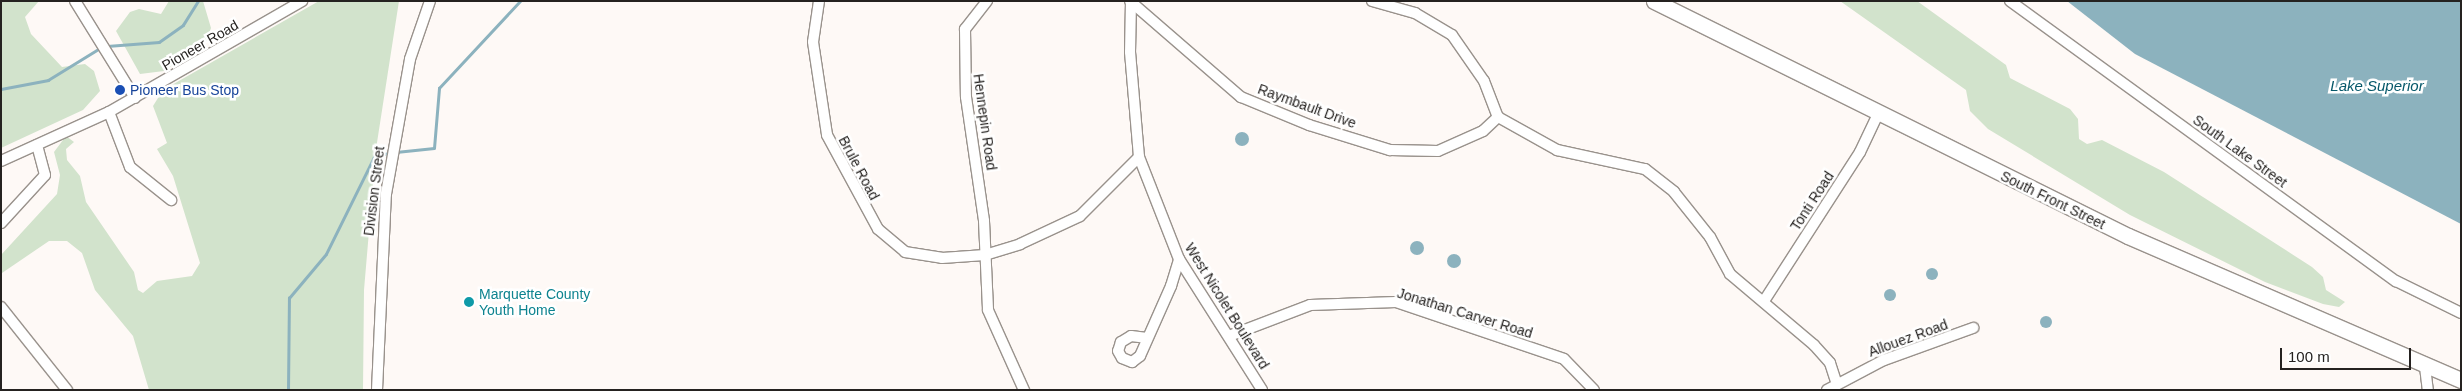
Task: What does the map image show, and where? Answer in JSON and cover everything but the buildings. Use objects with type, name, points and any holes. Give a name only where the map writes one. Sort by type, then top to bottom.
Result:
[{"type":"highway","name":"South Front Street","points":[[1654,1],[1878,114],[2128,236],[2425,367],[2461,380]]},
{"type":"street","points":[[75,1],[135,98]]},
{"type":"street","name":"Pioneer Road","points":[[1,162],[109,112],[302,1]]},
{"type":"street","name":"Division Street","points":[[377,390],[386,194],[410,59],[430,1]]},
{"type":"street","name":"Brule Road","points":[[819,1],[813,42],[827,134],[878,230],[904,252],[922,256],[985,255]]},
{"type":"street","name":"Hennepin Road","points":[[985,255],[963,55],[965,29],[987,1]]},
{"type":"street","name":"Raymbault Drive","points":[[1130,1],[1242,97],[1309,125],[1390,150],[1438,151],[1483,131],[1498,117]]},
{"type":"street","name":"West Nicolet Boulevard","points":[[1130,1],[1139,157],[1178,259],[1262,390]]},
{"type":"street","points":[[1372,1],[1415,13],[1452,35],[1484,81],[1498,117],[1557,150],[1645,169],[1674,192],[1710,237],[1730,274],[1764,301],[1830,363],[1837,384]]},
{"type":"street","name":"South Lake Street","points":[[2010,1],[2396,281],[2461,313]]},
{"type":"street","points":[[109,112],[130,167],[171,200]]},
{"type":"street","name":"Tonti Road","points":[[1764,301],[1860,152],[1878,114]]},
{"type":"street","points":[[1,223],[45,175],[37,145]]},
{"type":"street","points":[[1024,390],[988,310],[985,255],[1080,216],[1139,157]]},
{"type":"street","points":[[1147,338],[1178,259]]},
{"type":"street","name":"Jonathan Carver Road","points":[[1229,336],[1310,305],[1396,302],[1564,359],[1594,390]]},
{"type":"street","points":[[1,307],[67,390]]},
{"type":"street","name":"Allouez Road","points":[[1827,390],[1884,360],[1973,328]]},
{"type":"street","points":[[2425,367],[2428,390]]},
{"type":"green space","points":[[1,1],[39,1],[25,17],[31,34],[62,67],[85,64],[94,71],[100,91],[83,110],[1,148]]},
{"type":"green space","points":[[169,1],[203,1],[211,28],[206,42],[164,71],[140,74],[116,31],[130,12],[139,9],[161,14]]},
{"type":"green space","points":[[319,1],[399,1],[376,149],[364,290],[363,390],[149,390],[133,336],[95,290],[82,253],[67,241],[49,241],[2,273],[1,255],[57,194],[60,175],[54,152],[66,136],[74,142],[66,149],[67,160],[80,176],[86,202],[134,272],[138,290],[143,293],[157,281],[192,276],[200,263],[173,176],[157,149],[167,143],[153,106],[163,90]]},
{"type":"green space","points":[[1840,1],[1917,1],[2006,65],[2010,78],[2070,109],[2078,119],[2079,139],[2087,144],[2102,140],[2164,172],[2312,267],[2323,277],[2326,290],[2345,302],[2339,307],[2323,304],[2265,282],[2130,215],[1988,129],[1970,111],[1966,90]]},
{"type":"water","name":"Lake Superior","points":[[2067,1],[2461,1],[2461,224],[2135,54]]},
{"type":"water","points":[[1242,132],[1247,134],[1249,139],[1247,144],[1242,146],[1237,144],[1235,139],[1237,134]]},
{"type":"water","points":[[1417,241],[1422,243],[1424,248],[1422,253],[1417,255],[1412,253],[1410,248],[1412,243]]},
{"type":"water","points":[[1454,254],[1459,256],[1461,261],[1459,266],[1454,268],[1449,266],[1447,261],[1449,256]]},
{"type":"water","points":[[1930,268],[1934,268],[1938,274],[1934,280],[1930,280],[1926,276],[1926,272]]},
{"type":"water","points":[[1888,289],[1892,289],[1896,295],[1892,301],[1888,301],[1884,297],[1884,293]]},
{"type":"water","points":[[2046,316],[2052,322],[2046,328],[2040,322]]},
{"type":"waterway","points":[[107,46],[159,42],[183,25],[198,1]]},
{"type":"waterway","points":[[396,152],[434,148],[439,88],[520,1]]},
{"type":"waterway","points":[[1,89],[48,80],[100,48]]},
{"type":"waterway","points":[[288,390],[289,298],[326,254],[375,155],[391,153]]},
{"type":"place","name":"Pioneer Bus Stop","points":[[120,90]]},
{"type":"place","name":"Marquette County Youth Home","points":[[469,302]]}]
